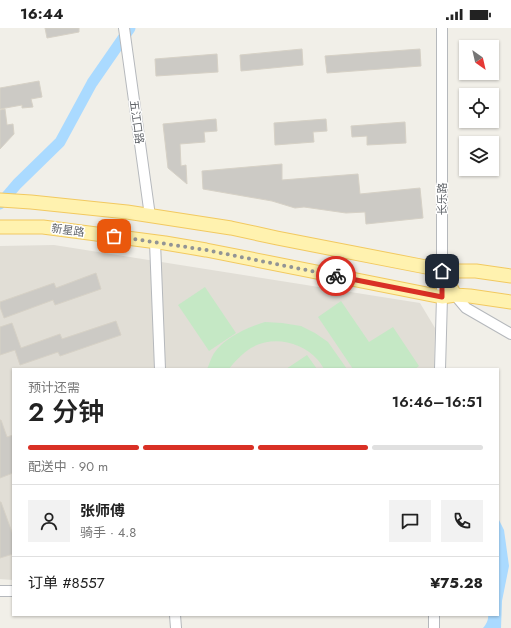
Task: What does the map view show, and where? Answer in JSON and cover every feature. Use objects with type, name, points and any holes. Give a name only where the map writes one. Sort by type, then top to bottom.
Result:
[{"type":"main road","points":[[0,200],[127,212],[231,228],[426,266],[442,271],[476,271],[511,276]]},
{"type":"main road","name":"新星路","points":[[6,227],[43,226],[154,242],[206,250],[449,296],[470,296],[511,302]]},
{"type":"main road","points":[[442,271],[449,296]]},
{"type":"street","name":"五江口路","points":[[124,28],[150,216]]},
{"type":"street","name":"长乐路","points":[[442,28],[442,271]]},
{"type":"street","points":[[154,242],[160,368]]},
{"type":"street","points":[[440,368],[449,296],[466,308],[511,334]]},
{"type":"street","points":[[0,590],[12,591]]},
{"type":"street","points":[[434,616],[434,628]]},
{"type":"shaded area","points":[[54,245],[420,303],[435,328],[434,368],[12,368],[12,580],[0,579],[0,246]]},
{"type":"green space","points":[[205,287],[236,333],[209,351],[178,305]]},
{"type":"green space","points":[[341,301],[369,342],[393,327],[419,366],[416,368],[352,368],[318,317]]},
{"type":"green space","points":[[265,322],[301,326],[328,342],[346,368],[323,368],[317,359],[303,348],[286,342],[277,341],[259,344],[251,348],[239,357],[230,368],[207,368],[212,357],[221,345],[250,327]]},
{"type":"green space","points":[[307,355],[316,368],[288,368]]},
{"type":"water","points":[[499,520],[504,530],[509,566],[502,601],[501,628],[483,628],[488,616],[499,616]]},
{"type":"building","points":[[45,28],[79,28],[79,32],[47,38]]},
{"type":"building","points":[[302,49],[303,65],[241,71],[240,55]]},
{"type":"building","points":[[420,49],[421,66],[327,73],[325,56]]},
{"type":"building","points":[[217,54],[218,72],[156,76],[155,59]]},
{"type":"building","points":[[39,81],[42,97],[31,99],[33,107],[22,108],[22,105],[0,109],[0,88]]},
{"type":"building","points":[[5,109],[7,125],[13,124],[14,134],[0,149],[0,110]]},
{"type":"building","points":[[216,119],[217,131],[204,132],[205,142],[180,144],[181,166],[186,165],[187,184],[168,168],[163,124]]},
{"type":"building","points":[[326,119],[327,131],[313,132],[314,142],[275,145],[274,123]]},
{"type":"building","points":[[405,122],[406,143],[367,145],[367,136],[352,137],[351,126]]},
{"type":"building","points":[[282,164],[282,180],[358,174],[360,194],[420,188],[423,218],[366,224],[365,212],[346,213],[304,207],[295,208],[272,201],[203,189],[202,171]]},
{"type":"building","points":[[96,273],[101,289],[55,305],[53,300],[4,318],[0,307],[0,302],[54,283],[56,288]]},
{"type":"building","points":[[116,321],[121,335],[60,356],[58,352],[20,365],[15,350],[0,355],[0,327],[12,323],[21,348],[60,334],[62,339]]},
{"type":"building","points":[[1,420],[7,437],[12,435],[12,473],[0,478]]},
{"type":"building","points":[[1,502],[12,532],[12,554],[0,558]]},
{"type":"waterway","points":[[0,204],[17,184],[60,142],[92,83],[130,28]]},
{"type":"way so far","points":[[114,236],[206,250],[336,276]]},
{"type":"route","points":[[336,276],[442,297],[442,271]]}]
